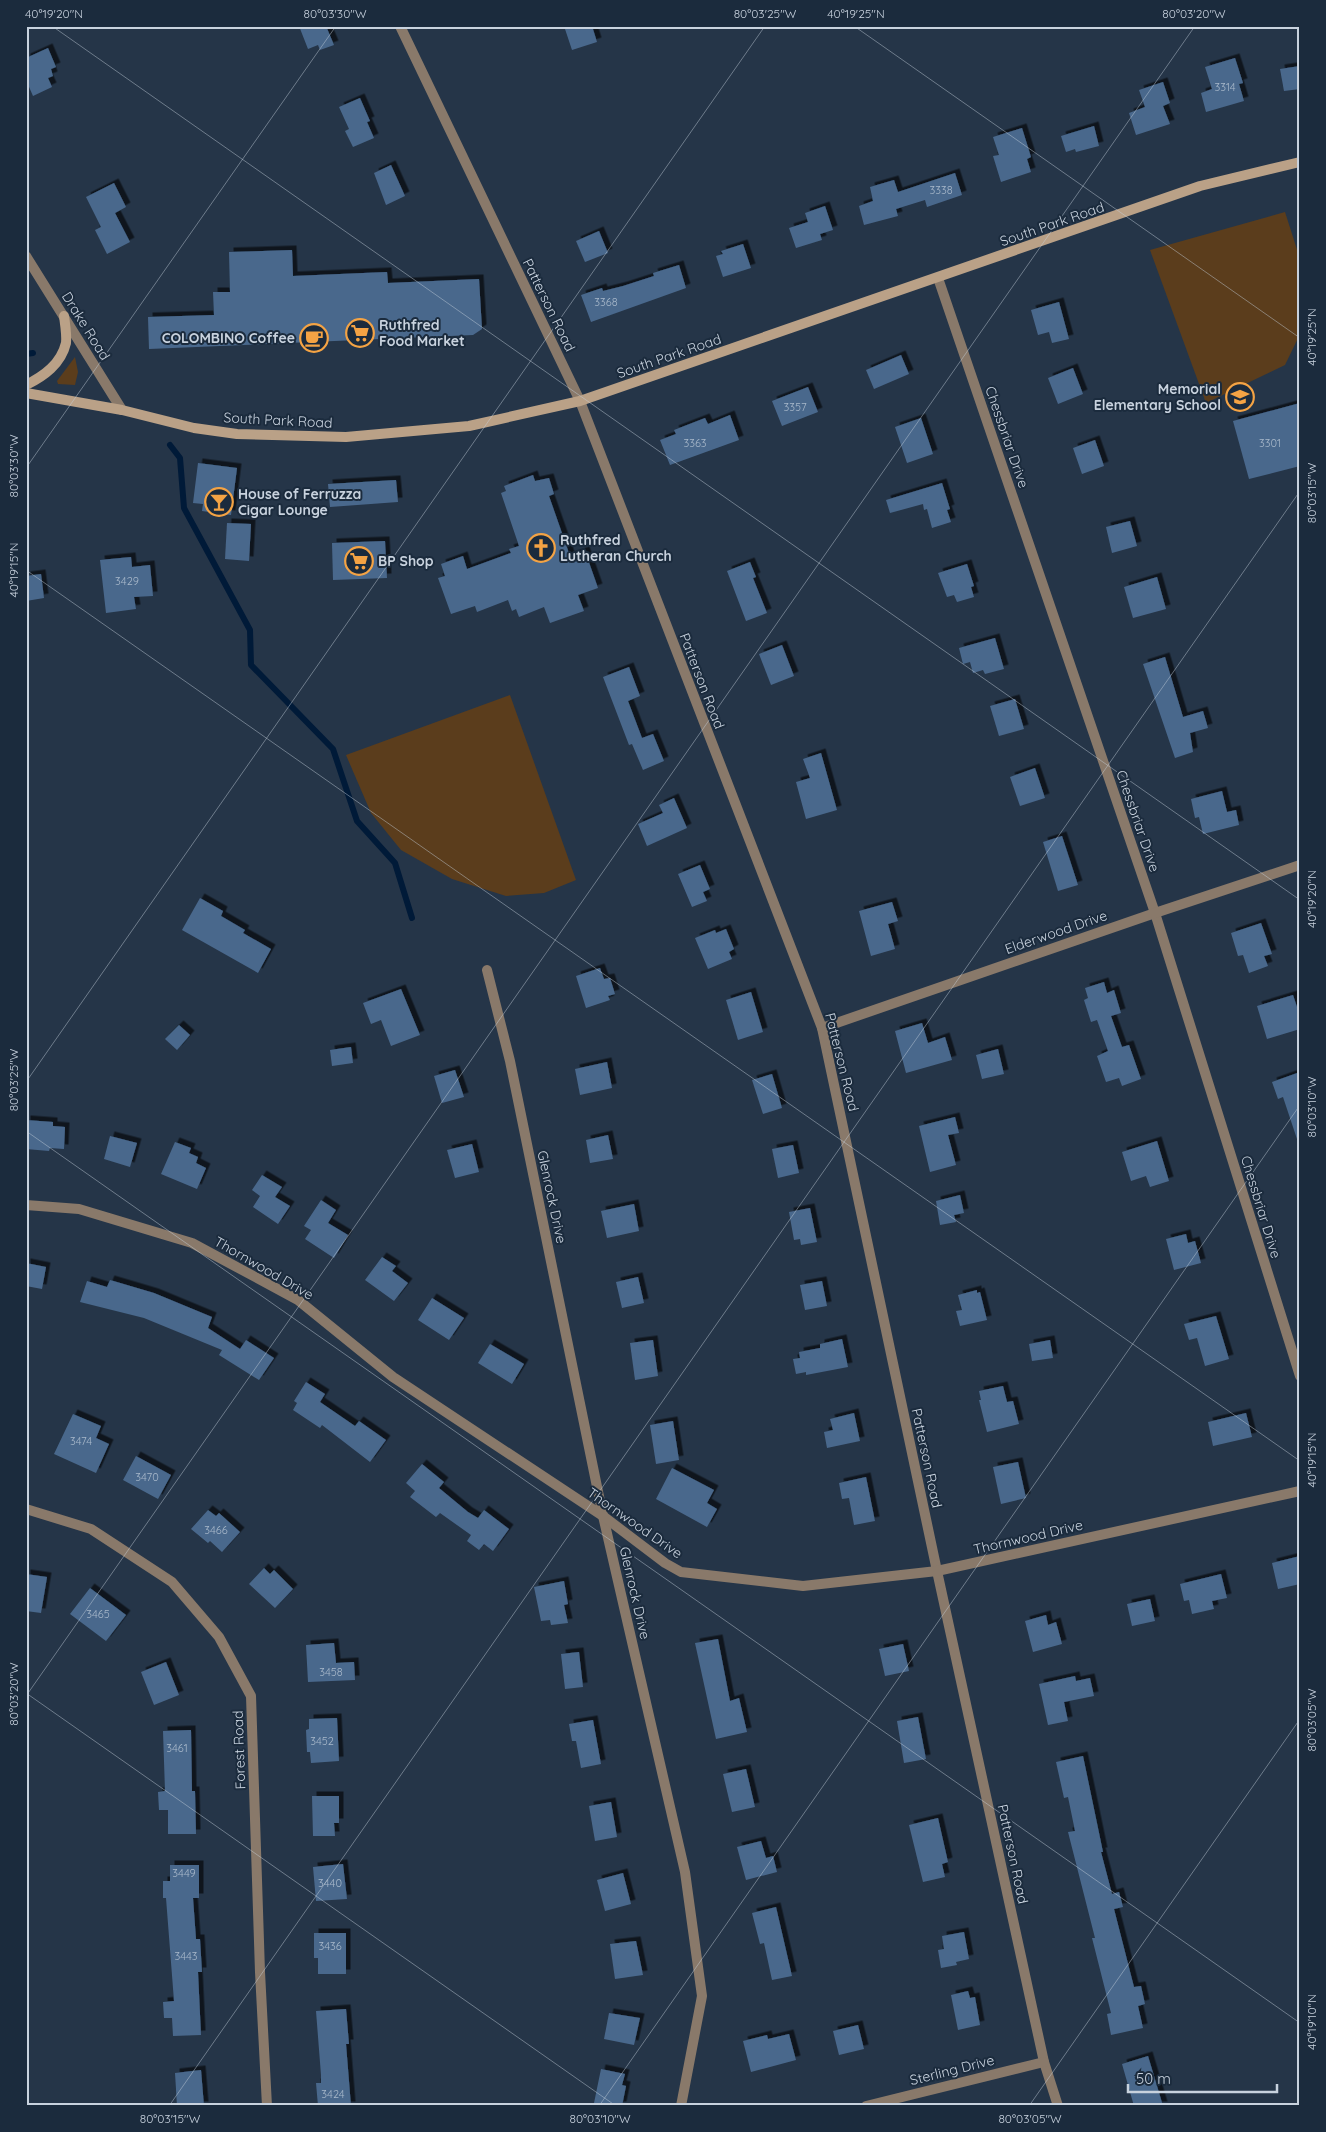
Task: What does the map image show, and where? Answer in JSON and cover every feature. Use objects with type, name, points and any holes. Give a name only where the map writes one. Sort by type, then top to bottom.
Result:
[{"type":"main road","name":"South Park Road","points":[[26,393],[122,410],[194,428],[237,434],[346,437],[468,426],[580,401],[1200,186],[1300,162]]},
{"type":"main road","points":[[26,385],[45,375],[59,359],[66,343],[64,316]]},
{"type":"street","name":"Patterson Road","points":[[400,26],[580,401],[822,1028],[937,1571],[1044,2062],[1058,2106]]},
{"type":"street","name":"Drake Road","points":[[26,256],[122,410]]},
{"type":"street","name":"Chessbriar Drive","points":[[938,278],[1155,912],[1300,1376]]},
{"type":"street","name":"Elderwood Drive","points":[[822,1028],[1155,912],[1300,865]]},
{"type":"street","name":"Glenrock Drive","points":[[487,970],[510,1061],[604,1516],[685,1872],[702,1996],[681,2106]]},
{"type":"street","name":"Thornwood Drive","points":[[26,1205],[80,1209],[192,1242],[298,1300],[393,1377],[604,1516],[665,1563],[681,1572],[802,1586],[937,1571],[1300,1490]]},
{"type":"street","name":"Forest Road","points":[[26,1509],[91,1529],[172,1582],[219,1637],[251,1696],[260,1972],[267,2106]]},
{"type":"street","name":"Sterling Drive","points":[[866,2106],[1044,2062]]},
{"type":"shaded area","points":[[1285,212],[1300,259],[1300,334],[1285,365],[1206,403],[1150,250]]},
{"type":"shaded area","points":[[75,357],[78,372],[75,385],[58,384],[57,381]]},
{"type":"shaded area","points":[[510,695],[576,880],[544,893],[506,896],[452,879],[401,850],[371,813],[346,755]]},
{"type":"building","points":[[299,26],[326,26],[334,45],[320,50],[318,45],[308,49]]},
{"type":"building","points":[[564,26],[592,26],[597,42],[572,50]]},
{"type":"building","points":[[48,48],[56,67],[51,69],[53,76],[48,78],[52,87],[33,96],[26,80],[26,58]]},
{"type":"building","points":[[1235,58],[1243,83],[1239,84],[1244,101],[1206,112],[1201,93],[1212,89],[1205,67]]},
{"type":"building","points":[[1300,66],[1300,89],[1284,91],[1280,69]]},
{"type":"building","points":[[1163,82],[1170,103],[1163,106],[1170,124],[1136,135],[1129,113],[1145,107],[1139,90]]},
{"type":"building","points":[[360,98],[370,121],[367,122],[374,138],[353,147],[345,131],[349,129],[339,107]]},
{"type":"building","points":[[1094,126],[1099,146],[1076,152],[1075,149],[1066,152],[1061,136]]},
{"type":"building","points":[[1022,128],[1031,157],[1027,159],[1031,172],[1001,182],[993,156],[999,155],[993,137]]},
{"type":"building","points":[[391,165],[405,196],[386,205],[374,173]]},
{"type":"building","points":[[955,173],[962,195],[927,207],[925,200],[896,209],[898,216],[864,225],[859,206],[873,201],[870,187],[894,180],[898,192]]},
{"type":"building","points":[[114,183],[126,207],[115,213],[130,242],[107,254],[95,230],[101,227],[86,197]]},
{"type":"building","points":[[825,206],[833,230],[820,234],[822,240],[796,248],[789,228],[808,222],[805,213]]},
{"type":"building","points":[[599,231],[608,253],[585,262],[576,241]]},
{"type":"building","points":[[743,244],[751,268],[723,277],[716,256],[723,254],[721,251]]},
{"type":"building","points":[[292,250],[293,276],[387,272],[388,283],[479,279],[482,329],[473,335],[149,349],[148,317],[214,315],[213,292],[230,292],[229,252]]},
{"type":"building","points":[[679,265],[686,288],[591,322],[581,295],[602,288],[603,291],[623,286],[654,276],[653,273]]},
{"type":"building","points":[[1059,302],[1069,339],[1052,343],[1049,332],[1038,335],[1031,310]]},
{"type":"building","points":[[901,355],[909,374],[874,389],[866,370]]},
{"type":"building","points":[[1073,368],[1083,394],[1058,404],[1048,378]]},
{"type":"building","points":[[808,387],[818,412],[782,426],[772,401]]},
{"type":"building","name":"Memorial Elementary School","points":[[1300,403],[1300,466],[1249,479],[1233,421]]},
{"type":"building","points":[[730,415],[739,440],[670,465],[660,440],[676,434],[674,430],[705,418],[708,424]]},
{"type":"building","points":[[921,418],[933,454],[907,463],[895,427]]},
{"type":"building","points":[[1095,440],[1104,466],[1082,474],[1073,448]]},
{"type":"building","points":[[198,463],[237,468],[231,515],[202,511],[203,504],[193,503]]},
{"type":"building","name":"Ruthfred Lutheran Church","points":[[533,475],[535,481],[549,478],[554,494],[549,496],[570,556],[585,551],[598,588],[578,595],[584,611],[550,623],[544,607],[519,617],[516,609],[512,611],[508,600],[477,612],[475,606],[451,614],[438,578],[445,576],[441,564],[463,556],[467,569],[511,553],[509,549],[519,546],[501,493],[506,491],[504,486]]},
{"type":"building","points":[[396,480],[398,502],[330,507],[328,484]]},
{"type":"building","points":[[942,483],[950,509],[947,510],[951,522],[932,528],[927,509],[924,510],[923,504],[890,513],[886,500]]},
{"type":"building","points":[[1130,521],[1137,546],[1112,553],[1106,527]]},
{"type":"building","points":[[227,523],[251,524],[249,561],[225,559]]},
{"type":"building","name":"BP Shop","points":[[385,541],[387,578],[333,580],[332,543]]},
{"type":"building","points":[[131,557],[132,567],[150,565],[153,596],[134,597],[136,609],[106,613],[100,560]]},
{"type":"building","points":[[750,562],[756,577],[753,578],[767,613],[746,621],[727,571]]},
{"type":"building","points":[[967,564],[974,586],[971,587],[974,597],[957,602],[954,595],[947,597],[938,573]]},
{"type":"building","points":[[41,574],[44,598],[26,601],[26,576]]},
{"type":"building","points":[[1157,577],[1166,609],[1133,618],[1124,587]]},
{"type":"building","points":[[995,638],[1004,669],[985,674],[983,670],[973,673],[970,662],[963,664],[959,648]]},
{"type":"building","points":[[782,645],[794,676],[771,685],[759,654]]},
{"type":"building","points":[[1165,657],[1183,717],[1203,711],[1208,728],[1190,733],[1193,752],[1175,758],[1143,664]]},
{"type":"building","points":[[629,667],[640,696],[628,701],[642,738],[653,734],[664,761],[643,770],[632,744],[629,745],[603,677]]},
{"type":"building","points":[[1015,699],[1024,729],[999,736],[990,706]]},
{"type":"building","points":[[821,753],[837,810],[806,819],[796,782],[810,778],[803,759]]},
{"type":"building","points":[[1035,768],[1045,798],[1020,806],[1010,777]]},
{"type":"building","points":[[1222,791],[1227,812],[1236,810],[1239,825],[1203,834],[1199,817],[1195,818],[1191,799]]},
{"type":"building","points":[[674,798],[687,828],[647,846],[638,824],[663,813],[659,805]]},
{"type":"building","points":[[1062,836],[1078,885],[1058,891],[1043,842]]},
{"type":"building","points":[[700,865],[710,889],[703,892],[707,901],[692,907],[678,874]]},
{"type":"building","points":[[200,898],[223,911],[221,916],[245,930],[243,933],[271,949],[258,973],[182,930]]},
{"type":"building","points":[[892,902],[898,921],[888,924],[895,949],[871,956],[859,911]]},
{"type":"building","points":[[1261,923],[1272,954],[1264,956],[1268,966],[1249,973],[1243,955],[1238,956],[1231,933]]},
{"type":"building","points":[[726,929],[734,949],[729,952],[732,959],[708,969],[695,938],[715,930],[716,933]]},
{"type":"building","points":[[600,968],[604,979],[610,978],[615,994],[608,996],[610,1000],[586,1008],[576,976]]},
{"type":"building","points":[[1104,982],[1107,993],[1114,990],[1121,1013],[1111,1016],[1122,1047],[1129,1045],[1141,1079],[1122,1086],[1119,1078],[1106,1082],[1097,1056],[1108,1051],[1097,1020],[1091,1022],[1084,1000],[1088,998],[1085,988]]},
{"type":"building","points":[[401,989],[420,1035],[391,1046],[381,1020],[371,1024],[363,1003]]},
{"type":"building","points":[[751,992],[763,1032],[738,1040],[726,1000]]},
{"type":"building","points":[[1293,995],[1300,1016],[1300,1029],[1267,1039],[1257,1006]]},
{"type":"building","points":[[922,1023],[928,1043],[945,1037],[952,1060],[906,1073],[895,1031]]},
{"type":"building","points":[[179,1025],[190,1035],[177,1050],[165,1039]]},
{"type":"building","points":[[351,1047],[353,1063],[332,1066],[330,1050]]},
{"type":"building","points":[[998,1049],[1004,1074],[982,1079],[976,1055]]},
{"type":"building","points":[[607,1062],[612,1088],[580,1095],[575,1069]]},
{"type":"building","points":[[455,1070],[464,1097],[442,1103],[434,1076]]},
{"type":"building","points":[[1300,1072],[1300,1138],[1297,1139],[1283,1097],[1278,1099],[1272,1082]]},
{"type":"building","points":[[772,1074],[782,1108],[763,1114],[752,1080]]},
{"type":"building","points":[[955,1117],[959,1133],[948,1135],[956,1165],[930,1172],[919,1126]]},
{"type":"building","points":[[26,1120],[53,1122],[53,1126],[65,1127],[64,1149],[50,1148],[49,1151],[26,1149]]},
{"type":"building","points":[[608,1135],[613,1159],[590,1163],[586,1140]]},
{"type":"building","points":[[110,1136],[137,1143],[130,1167],[104,1159]]},
{"type":"building","points":[[1157,1141],[1169,1181],[1150,1187],[1146,1176],[1131,1181],[1122,1152]]},
{"type":"building","points":[[175,1142],[191,1148],[189,1153],[198,1157],[196,1163],[206,1168],[197,1189],[161,1174]]},
{"type":"building","points":[[472,1144],[479,1172],[455,1178],[447,1150]]},
{"type":"building","points":[[793,1145],[799,1173],[778,1178],[772,1149]]},
{"type":"building","points":[[262,1175],[282,1187],[275,1197],[290,1206],[278,1224],[253,1207],[260,1196],[252,1190]]},
{"type":"building","points":[[960,1195],[964,1213],[954,1215],[956,1222],[940,1225],[936,1201]]},
{"type":"building","points":[[321,1200],[336,1210],[328,1223],[348,1235],[334,1258],[305,1239],[311,1230],[304,1226]]},
{"type":"building","points":[[634,1204],[639,1231],[607,1238],[601,1211]]},
{"type":"building","points":[[810,1208],[817,1242],[801,1245],[800,1239],[794,1240],[789,1212]]},
{"type":"building","points":[[1186,1234],[1188,1243],[1195,1241],[1201,1263],[1174,1270],[1166,1239]]},
{"type":"building","points":[[382,1257],[396,1266],[392,1271],[408,1283],[394,1301],[365,1280]]},
{"type":"building","points":[[26,1263],[46,1267],[42,1289],[26,1286]]},
{"type":"building","points":[[638,1277],[644,1303],[622,1308],[616,1282]]},
{"type":"building","points":[[110,1280],[154,1293],[212,1317],[208,1328],[240,1349],[246,1340],[274,1358],[259,1380],[219,1355],[222,1350],[144,1318],[80,1302],[87,1281],[107,1287]]},
{"type":"building","points":[[822,1281],[827,1306],[805,1310],[800,1285]]},
{"type":"building","points":[[977,1290],[977,1293],[980,1292],[987,1320],[960,1326],[956,1311],[962,1310],[958,1295]]},
{"type":"building","points":[[432,1298],[464,1318],[449,1340],[418,1320]]},
{"type":"building","points":[[1216,1316],[1229,1359],[1205,1366],[1197,1338],[1189,1340],[1184,1324]]},
{"type":"building","points":[[842,1339],[848,1367],[806,1375],[806,1372],[796,1374],[793,1359],[800,1358],[799,1352],[820,1348],[820,1344]]},
{"type":"building","points":[[653,1340],[658,1376],[635,1380],[630,1343]]},
{"type":"building","points":[[1050,1340],[1053,1358],[1032,1361],[1029,1344]]},
{"type":"building","points":[[490,1344],[524,1364],[512,1384],[478,1363]]},
{"type":"building","points":[[306,1382],[325,1394],[320,1402],[355,1426],[359,1421],[386,1440],[370,1462],[322,1425],[320,1428],[293,1410],[297,1403],[294,1401]]},
{"type":"building","points":[[1003,1386],[1007,1402],[1013,1401],[1019,1424],[987,1432],[979,1400],[981,1400],[979,1391]]},
{"type":"building","points":[[854,1413],[860,1441],[827,1448],[824,1432],[833,1430],[830,1419]]},
{"type":"building","points":[[1246,1413],[1252,1437],[1213,1446],[1208,1422]]},
{"type":"building","points":[[73,1414],[101,1426],[96,1438],[109,1444],[96,1473],[54,1454]]},
{"type":"building","points":[[673,1421],[679,1460],[656,1464],[650,1425]]},
{"type":"building","points":[[136,1456],[171,1475],[158,1499],[123,1480]]},
{"type":"building","points":[[1018,1462],[1026,1498],[1001,1504],[993,1467]]},
{"type":"building","points":[[422,1464],[444,1482],[439,1488],[468,1512],[478,1518],[484,1510],[509,1529],[493,1551],[484,1544],[479,1550],[467,1541],[471,1535],[440,1513],[436,1517],[410,1497],[415,1491],[406,1483]]},
{"type":"building","points":[[672,1468],[714,1490],[707,1503],[717,1509],[707,1527],[656,1499]]},
{"type":"building","points":[[866,1477],[875,1521],[854,1525],[849,1498],[842,1499],[839,1483]]},
{"type":"building","points":[[208,1510],[216,1516],[219,1513],[240,1532],[222,1552],[210,1541],[208,1543],[191,1529]]},
{"type":"building","points":[[1300,1556],[1300,1584],[1278,1589],[1272,1563]]},
{"type":"building","points":[[264,1568],[270,1574],[274,1570],[293,1589],[275,1608],[249,1584]]},
{"type":"building","points":[[26,1574],[47,1577],[41,1613],[26,1611]]},
{"type":"building","points":[[1221,1574],[1227,1598],[1212,1601],[1214,1609],[1192,1614],[1189,1600],[1184,1601],[1180,1584]]},
{"type":"building","points":[[564,1581],[568,1604],[564,1605],[568,1623],[551,1625],[550,1620],[541,1621],[534,1587]]},
{"type":"building","points":[[90,1588],[126,1615],[106,1641],[70,1614]]},
{"type":"building","points":[[1150,1599],[1155,1621],[1132,1626],[1127,1604]]},
{"type":"building","points":[[1046,1615],[1048,1625],[1056,1622],[1062,1644],[1033,1652],[1025,1621]]},
{"type":"building","points":[[718,1639],[730,1701],[739,1698],[747,1732],[716,1739],[695,1643]]},
{"type":"building","points":[[334,1643],[336,1663],[354,1662],[355,1680],[308,1682],[306,1645]]},
{"type":"building","points":[[903,1644],[909,1671],[885,1676],[879,1649]]},
{"type":"building","points":[[579,1652],[583,1687],[565,1689],[561,1654]]},
{"type":"building","points":[[166,1662],[179,1695],[154,1705],[141,1672]]},
{"type":"building","points":[[1075,1676],[1076,1681],[1090,1678],[1094,1696],[1064,1702],[1068,1721],[1048,1725],[1039,1684]]},
{"type":"building","points":[[918,1717],[926,1759],[904,1763],[897,1721]]},
{"type":"building","points":[[337,1718],[339,1761],[311,1763],[310,1752],[307,1752],[306,1730],[309,1729],[309,1719]]},
{"type":"building","points":[[593,1720],[601,1764],[581,1768],[576,1741],[572,1741],[569,1724]]},
{"type":"building","points":[[191,1730],[192,1791],[195,1791],[196,1834],[168,1834],[168,1810],[159,1810],[158,1792],[165,1791],[163,1731]]},
{"type":"building","points":[[1083,1756],[1103,1852],[1101,1852],[1112,1894],[1119,1892],[1123,1907],[1114,1909],[1134,1987],[1141,1986],[1145,2004],[1138,2006],[1143,2028],[1111,2035],[1107,2014],[1111,2013],[1092,1938],[1095,1938],[1068,1832],[1075,1831],[1068,1797],[1064,1798],[1056,1762]]},
{"type":"building","points":[[746,1769],[755,1807],[732,1812],[723,1774]]},
{"type":"building","points":[[312,1796],[339,1796],[339,1823],[334,1823],[335,1836],[313,1836]]},
{"type":"building","points":[[611,1802],[617,1837],[595,1841],[589,1806]]},
{"type":"building","points":[[938,1818],[948,1862],[942,1864],[945,1877],[923,1882],[909,1825]]},
{"type":"building","points":[[761,1841],[766,1858],[773,1856],[777,1872],[746,1880],[737,1847]]},
{"type":"building","points":[[343,1864],[347,1899],[316,1901],[313,1867]]},
{"type":"building","points":[[170,1865],[199,1865],[199,1898],[193,1898],[196,1939],[200,1939],[202,1972],[198,1972],[201,2035],[173,2036],[172,2018],[164,2018],[163,2002],[174,2001],[166,1898],[163,1898],[163,1881],[170,1881]]},
{"type":"building","points":[[623,1873],[631,1904],[605,1911],[597,1880]]},
{"type":"building","points":[[776,1907],[792,1976],[772,1980],[764,1943],[760,1944],[752,1913]]},
{"type":"building","points":[[964,1932],[969,1959],[956,1962],[957,1965],[941,1968],[938,1950],[944,1949],[942,1936]]},
{"type":"building","points":[[314,1933],[346,1933],[346,1974],[318,1974],[318,1958],[314,1958]]},
{"type":"building","points":[[636,1941],[643,1975],[615,1979],[610,1944]]},
{"type":"building","points":[[968,1991],[970,1998],[975,1997],[980,2025],[958,2030],[951,1995]]},
{"type":"building","points":[[346,2009],[349,2044],[346,2044],[351,2106],[318,2106],[316,2083],[321,2083],[321,2075],[316,2011]]},
{"type":"building","points":[[609,2013],[640,2018],[634,2045],[604,2039]]},
{"type":"building","points":[[858,2025],[864,2049],[839,2055],[833,2031]]},
{"type":"building","points":[[789,2034],[796,2060],[751,2072],[743,2041],[767,2035],[768,2039]]},
{"type":"building","points":[[1148,2056],[1163,2106],[1134,2106],[1122,2064]]},
{"type":"building","points":[[601,2069],[625,2074],[622,2085],[626,2086],[622,2106],[607,2106],[594,2103]]},
{"type":"building","points":[[201,2070],[204,2106],[177,2106],[175,2073]]},
{"type":"waterway","points":[[26,354],[33,353]]},
{"type":"waterway","points":[[170,445],[180,458],[184,508],[250,630],[251,665],[333,749],[357,821],[395,863],[412,918]]},
{"type":"place","name":"Ruthfred Food Market","points":[[360,333]]},
{"type":"place","name":"COLOMBINO Coffee","points":[[314,338]]},
{"type":"place","name":"Memorial Elementary School","points":[[1240,397]]},
{"type":"place","name":"House of Ferruzza Cigar Lounge","points":[[219,502]]},
{"type":"place","name":"Ruthfred Lutheran Church","points":[[541,548]]},
{"type":"place","name":"BP Shop","points":[[359,561]]}]
